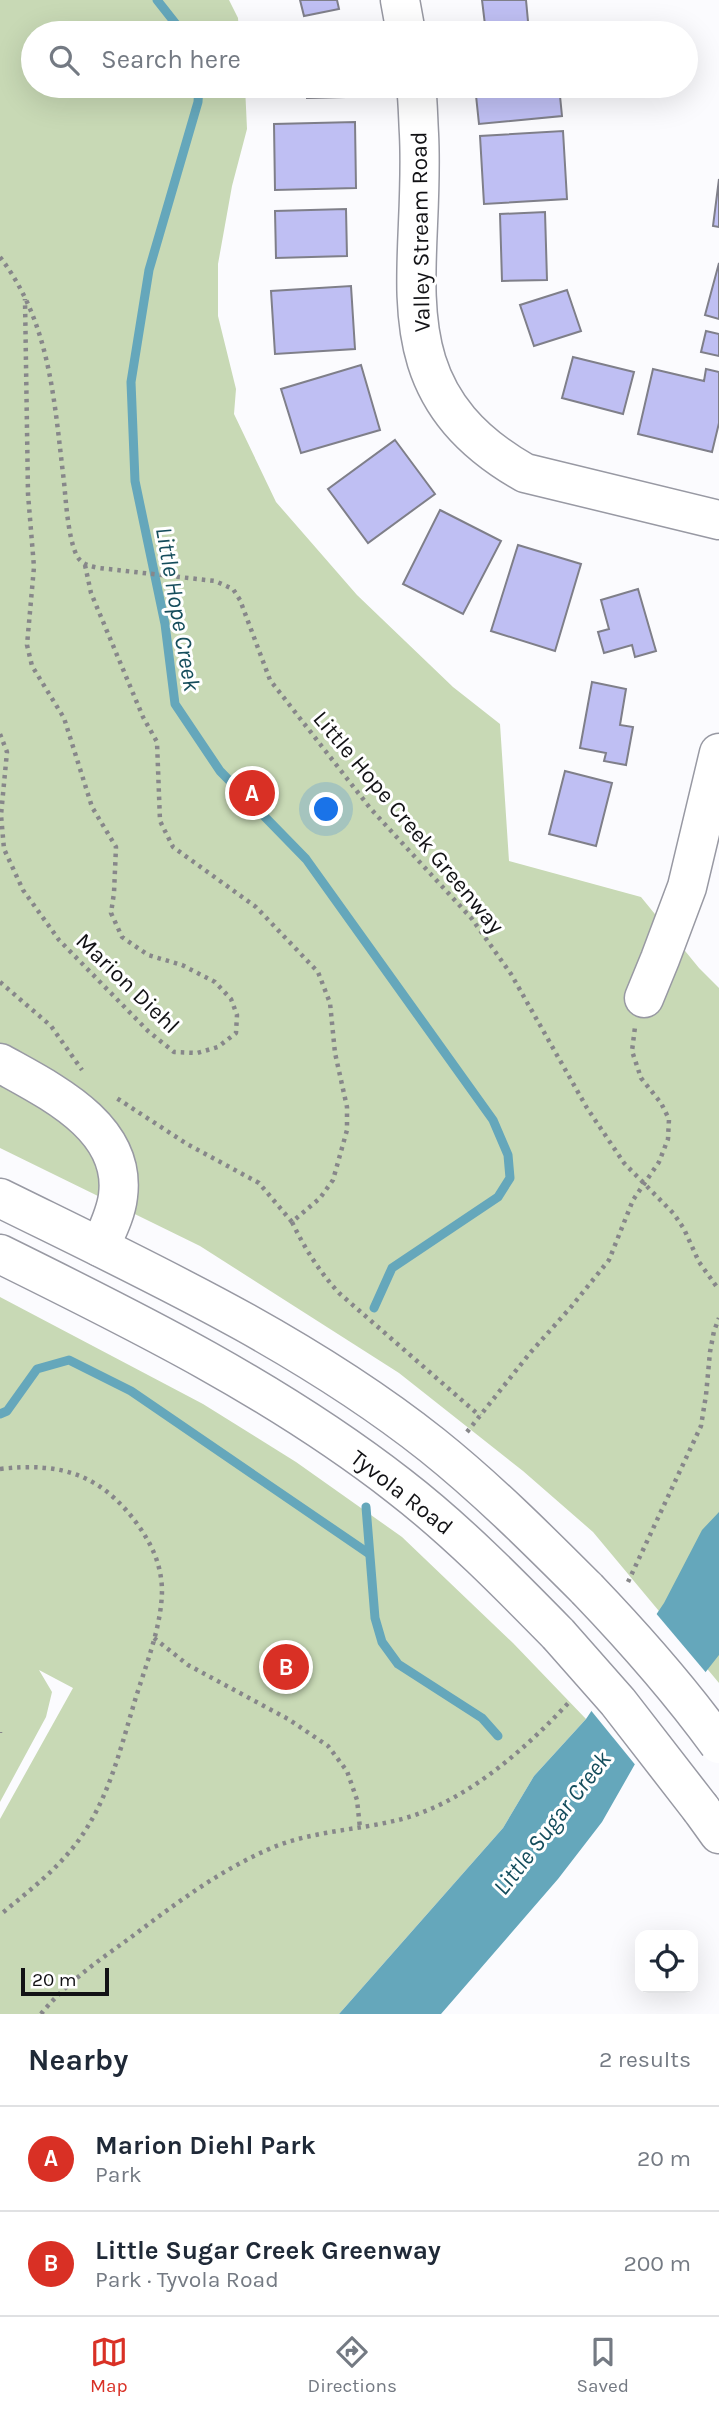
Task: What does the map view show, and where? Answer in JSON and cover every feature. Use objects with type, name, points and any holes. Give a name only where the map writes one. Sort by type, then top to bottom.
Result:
[{"type":"main road","points":[[400,0],[404,21]]},
{"type":"main road","name":"Valley Stream Road","points":[[417,98],[421,169],[416,294],[418,326],[425,362],[443,398],[478,439],[499,458],[525,473],[719,520]]},
{"type":"main road","points":[[644,998],[687,887],[719,753]]},
{"type":"main road","points":[[0,1063],[85,1116],[110,1149],[117,1166],[119,1191],[116,1208],[100,1247]]},
{"type":"main road","points":[[0,1198],[100,1247],[281,1344],[357,1391],[430,1444],[500,1503],[587,1589],[658,1667],[719,1744]]},
{"type":"main road","name":"Tyvola Road","points":[[0,1254],[183,1348],[272,1399],[398,1485],[466,1541],[558,1634],[618,1702],[710,1821]]},
{"type":"path","points":[[0,257],[35,317],[44,346],[74,547],[78,558],[85,565],[91,593],[143,717],[157,743],[160,821],[173,847],[256,907],[318,972],[330,1003],[335,1053],[347,1107],[347,1130],[333,1180],[320,1198],[292,1222]]},
{"type":"path","name":"Marion Diehl","points":[[0,734],[8,752],[1,815],[4,849],[23,890],[59,940],[148,1031],[174,1052],[197,1053],[218,1048],[236,1033],[237,1015],[230,999],[215,982],[182,965],[148,955],[122,937],[111,913],[116,847],[92,807],[64,718],[32,666],[27,645],[34,567],[28,494],[25,297]]},
{"type":"path","name":"Little Hope Creek Greenway","points":[[85,565],[215,581],[233,589],[240,600],[270,680],[370,808],[472,919],[511,974],[587,1108],[624,1163],[674,1214],[684,1228],[699,1262],[719,1290]]},
{"type":"path","points":[[0,982],[51,1026],[82,1071],[92,1078]]},
{"type":"path","points":[[460,1441],[609,1260],[642,1184],[659,1162],[667,1139],[669,1119],[661,1103],[641,1079],[632,1051],[635,1021],[644,998]]},
{"type":"path","points":[[110,1093],[187,1144],[259,1183],[292,1222],[319,1270],[339,1293],[480,1416]]},
{"type":"path","points":[[0,1469],[35,1466],[65,1470],[95,1482],[121,1503],[142,1532],[159,1567],[162,1591],[154,1638],[114,1772],[94,1816],[74,1847],[58,1865],[0,1915]]},
{"type":"path","points":[[154,1638],[188,1665],[288,1719],[328,1746],[347,1771],[357,1800],[360,1828]]},
{"type":"path","points":[[41,2014],[59,1994],[95,1964],[170,1908],[236,1866],[275,1846],[419,1814],[458,1797]]},
{"type":"green space","points":[[0,0],[229,0],[238,21],[21,21],[21,98],[246,98],[247,129],[232,186],[218,264],[218,316],[236,389],[234,414],[276,502],[357,595],[453,687],[500,724],[509,861],[641,897],[699,968],[719,988],[719,1683],[593,1532],[523,1471],[399,1373],[200,1246],[0,1148]]},
{"type":"green space","points":[[0,1297],[203,1404],[296,1462],[402,1537],[513,1643],[586,1719],[534,1776],[503,1828],[339,2014],[0,2014],[0,1819],[73,1688],[39,1670],[52,1692],[46,1717],[0,1802]]},
{"type":"water","name":"Little Sugar Creek","points":[[719,1512],[719,1655],[639,1757],[602,1822],[558,1879],[441,2014],[339,2014],[503,1828],[534,1776],[586,1719],[664,1603],[702,1530]]},
{"type":"pier","points":[[654,1611],[708,1675],[637,1767],[589,1708]]},
{"type":"building","points":[[300,0],[337,0],[339,9],[304,16]]},
{"type":"building","points":[[482,0],[526,0],[528,21],[485,21]]},
{"type":"building","points":[[476,98],[560,98],[562,116],[479,124]]},
{"type":"building","points":[[355,122],[356,188],[275,190],[274,124]]},
{"type":"building","points":[[563,131],[567,199],[484,204],[480,136]]},
{"type":"building","points":[[719,179],[719,227],[713,226]]},
{"type":"building","points":[[346,209],[347,256],[276,258],[275,211]]},
{"type":"building","points":[[545,212],[547,280],[502,281],[500,214]]},
{"type":"building","points":[[719,263],[719,319],[705,315]]},
{"type":"building","points":[[351,286],[355,349],[275,354],[271,291]]},
{"type":"building","points":[[567,290],[581,331],[534,346],[520,305]]},
{"type":"building","points":[[706,331],[719,334],[719,356],[701,352]]},
{"type":"building","points":[[573,357],[634,372],[623,414],[562,398]]},
{"type":"building","points":[[361,365],[380,430],[301,453],[281,389]]},
{"type":"building","points":[[653,369],[704,381],[706,369],[719,372],[719,423],[712,452],[638,434]]},
{"type":"building","points":[[395,440],[435,494],[368,543],[328,489]]},
{"type":"building","points":[[440,510],[501,541],[463,614],[403,584]]},
{"type":"building","points":[[518,545],[581,564],[555,651],[491,631]]},
{"type":"building","points":[[638,589],[656,651],[635,657],[632,645],[604,653],[598,632],[609,629],[601,600]]},
{"type":"building","points":[[592,682],[626,689],[620,725],[633,727],[626,765],[604,761],[606,753],[580,748]]},
{"type":"building","points":[[565,771],[612,783],[596,846],[549,834]]},
{"type":"waterway","name":"Little Hope Creek","points":[[157,0],[174,21]]},
{"type":"waterway","name":"Little Hope Creek","points":[[198,98],[149,270],[131,382],[135,481],[165,624],[175,704],[220,771],[306,859],[493,1120],[508,1155],[510,1178],[498,1197],[392,1268],[374,1308]]},
{"type":"waterway","points":[[0,1414],[7,1411],[37,1369],[69,1360],[131,1391],[368,1553]]},
{"type":"waterway","name":"Little Hope Creek","points":[[366,1507],[375,1618],[382,1642],[398,1664],[482,1718],[498,1736]]},
{"type":"place","name":"Marion Diehl Park","points":[[252,793]]},
{"type":"place","name":"Little Sugar Creek Greenway","points":[[286,1667]]}]
